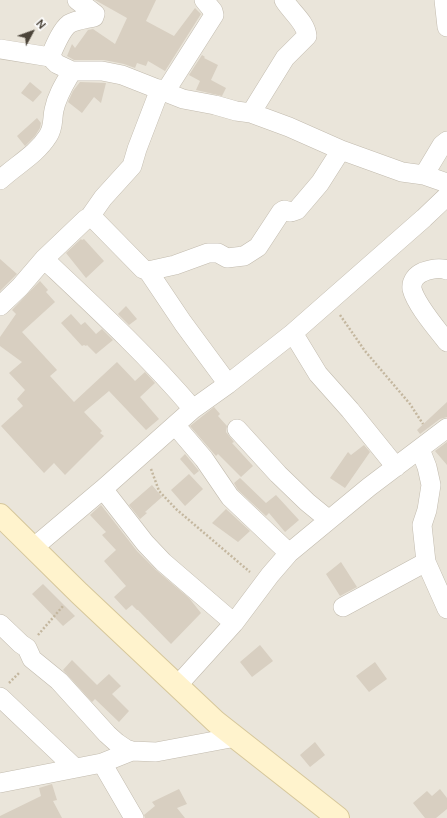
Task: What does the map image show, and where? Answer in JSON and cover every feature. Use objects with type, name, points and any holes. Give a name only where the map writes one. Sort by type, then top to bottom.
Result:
[{"type":"street","points":[[50,57],[68,25],[94,17],[95,14],[77,0]]},
{"type":"street","points":[[0,306],[20,287],[44,259],[86,219],[89,218],[103,198],[132,166],[137,149],[162,91],[214,16],[214,11],[204,0]]},
{"type":"street","points":[[251,113],[286,58],[307,36],[307,31],[304,25],[284,0]]},
{"type":"street","points":[[444,0],[447,27]]},
{"type":"street","points":[[0,49],[50,57],[57,64],[72,71],[102,71],[122,75],[183,99],[215,105],[236,112],[251,113],[289,127],[341,150],[402,172],[424,175],[447,183]]},
{"type":"street","points":[[0,180],[40,147],[49,135],[54,122],[54,111],[57,99],[72,71]]},
{"type":"street","points":[[424,175],[442,146],[447,141]]},
{"type":"street","points":[[148,271],[175,265],[208,253],[218,253],[227,258],[244,256],[258,247],[281,212],[284,210],[291,212],[297,210],[315,190],[341,150]]},
{"type":"street","points":[[33,548],[103,489],[193,409],[228,384],[293,333],[447,196]]},
{"type":"street","points":[[89,218],[93,218],[144,269],[148,271],[187,329],[228,384]]},
{"type":"street","points":[[44,259],[128,338],[193,409]]},
{"type":"street","points":[[447,270],[440,267],[422,273],[414,278],[412,290],[418,302],[447,342]]},
{"type":"street","points":[[293,333],[318,374],[350,410],[396,467]]},
{"type":"street","points":[[175,425],[204,459],[230,497],[289,553]]},
{"type":"street","points":[[237,429],[278,474],[307,502],[329,520]]},
{"type":"street","points":[[177,686],[234,623],[263,584],[289,553],[369,487],[441,433]]},
{"type":"street","points":[[420,449],[427,467],[431,485],[422,525],[426,562],[447,609]]},
{"type":"street","points":[[103,489],[145,543],[163,562],[234,623]]},
{"type":"street","points":[[0,515],[79,593],[216,722],[338,818]]},
{"type":"street","points":[[343,607],[426,562]]},
{"type":"street","points":[[0,624],[59,680],[106,734],[126,749],[132,751],[156,752],[236,737]]},
{"type":"street","points":[[3,691],[75,768]]},
{"type":"street","points":[[0,783],[102,763],[132,751]]},
{"type":"street","points":[[102,763],[134,818]]},
{"type":"path","points":[[330,300],[364,351],[410,404],[423,424],[441,433]]},
{"type":"path","points":[[145,452],[159,491],[176,509],[263,584]]},
{"type":"path","points":[[3,691],[62,606],[79,593]]},
{"type":"shaded area","points":[[0,0],[447,0],[447,818],[0,818]]},
{"type":"building","points":[[95,0],[156,0],[146,21],[174,36],[195,8],[201,14],[165,71],[148,61],[146,66],[137,63],[135,68],[104,60],[74,60],[67,56],[72,44],[75,48],[88,30],[93,29],[115,44],[127,18]]},
{"type":"building","points":[[202,55],[205,57],[204,58],[218,65],[211,80],[226,88],[222,96],[196,90],[200,81],[189,75]]},
{"type":"building","points":[[30,82],[42,92],[33,102],[21,93]]},
{"type":"building","points":[[80,82],[106,83],[101,103],[94,97],[82,113],[68,102],[73,91]]},
{"type":"building","points":[[37,118],[41,123],[40,128],[35,136],[25,146],[17,136]]},
{"type":"building","points":[[81,239],[84,239],[104,261],[86,278],[66,253]]},
{"type":"building","points":[[0,259],[17,274],[0,291]]},
{"type":"building","points":[[40,281],[48,290],[46,292],[55,302],[22,332],[57,370],[50,376],[74,402],[117,362],[135,381],[145,372],[155,383],[140,397],[159,419],[146,430],[109,391],[84,412],[102,431],[100,433],[104,436],[65,475],[54,463],[44,473],[1,426],[23,406],[17,399],[25,390],[9,373],[22,362],[0,346],[0,337],[16,314],[12,310]]},
{"type":"building","points":[[126,306],[137,319],[129,325],[118,314]]},
{"type":"building","points":[[71,314],[81,325],[85,322],[96,334],[102,329],[113,340],[96,354],[87,345],[82,346],[61,323]]},
{"type":"building","points":[[447,402],[447,417],[440,419],[420,434],[417,430]]},
{"type":"building","points":[[214,407],[220,414],[218,416],[227,426],[226,432],[234,442],[232,443],[253,466],[241,477],[218,454],[216,456],[190,426]]},
{"type":"building","points":[[447,442],[447,465],[435,451]]},
{"type":"building","points":[[364,445],[370,452],[345,488],[330,478],[348,452],[351,455]]},
{"type":"building","points":[[185,454],[199,471],[194,475],[180,459]]},
{"type":"building","points":[[189,474],[203,489],[185,506],[171,490]]},
{"type":"building","points":[[240,478],[266,503],[276,495],[299,520],[285,532],[269,513],[266,516],[238,490],[234,483]]},
{"type":"building","points":[[152,485],[162,497],[145,512],[147,513],[140,519],[129,505]]},
{"type":"building","points":[[101,505],[137,551],[156,570],[189,598],[201,613],[171,644],[132,605],[126,610],[114,597],[126,586],[104,561],[116,550],[102,535],[106,532],[90,515]]},
{"type":"building","points":[[226,509],[250,531],[238,542],[212,523]]},
{"type":"building","points":[[341,562],[357,587],[340,596],[326,574]]},
{"type":"building","points":[[43,584],[75,616],[63,626],[32,594]]},
{"type":"building","points":[[260,645],[273,661],[252,677],[240,662]]},
{"type":"building","points":[[72,660],[97,685],[109,674],[121,686],[112,694],[129,711],[119,722],[95,699],[92,702],[63,670]]},
{"type":"building","points":[[375,662],[387,679],[369,692],[356,676]]},
{"type":"building","points":[[315,742],[325,755],[310,767],[300,755]]},
{"type":"building","points":[[52,784],[57,800],[53,801],[62,818],[0,818],[0,816],[41,796],[39,788]]},
{"type":"building","points":[[179,789],[187,804],[177,808],[185,818],[145,818],[144,815],[155,806],[152,802]]},
{"type":"building","points":[[440,789],[447,798],[447,809],[436,818],[425,818],[413,803],[427,791],[432,796]]}]
